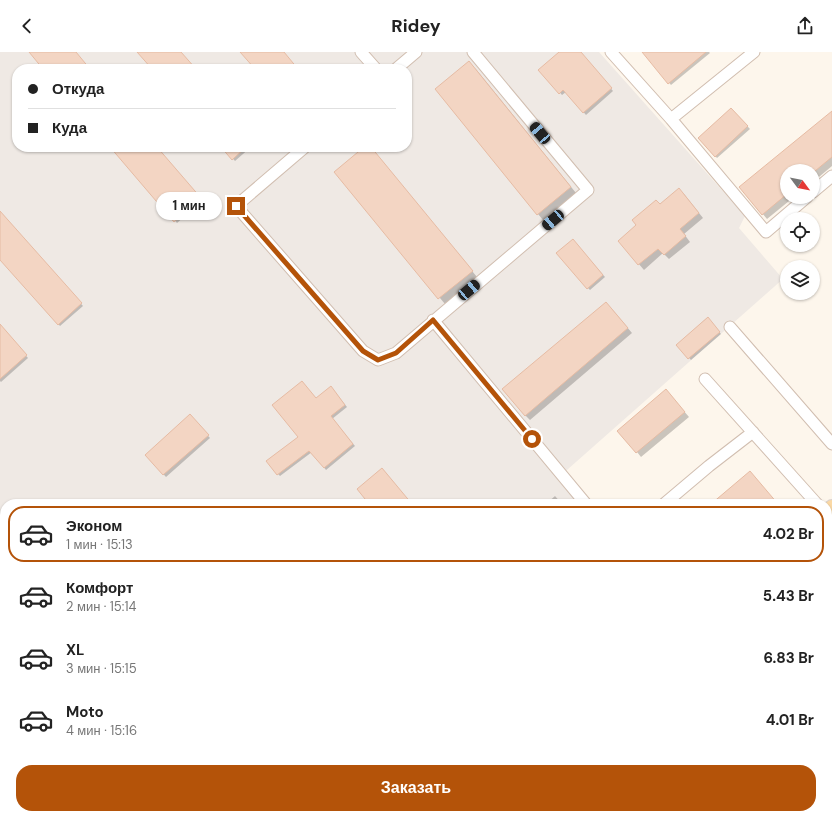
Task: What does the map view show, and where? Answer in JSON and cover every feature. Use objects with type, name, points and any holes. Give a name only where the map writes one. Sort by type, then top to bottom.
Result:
[{"type":"street","points":[[361,52],[372,64]]},
{"type":"street","points":[[402,64],[416,52]]},
{"type":"street","points":[[299,152],[236,206],[363,351],[378,360],[396,353],[433,320],[588,190],[473,52]]},
{"type":"street","points":[[611,52],[671,119],[766,232],[799,204]]},
{"type":"street","points":[[671,119],[754,52]]},
{"type":"street","points":[[820,186],[832,176]]},
{"type":"street","points":[[433,320],[582,499]]},
{"type":"street","points":[[730,327],[832,444]]},
{"type":"street","points":[[705,379],[813,499]]},
{"type":"street","points":[[670,499],[753,432]]},
{"type":"shaded area","points":[[0,52],[599,52],[745,216],[739,228],[780,276],[780,282],[559,477],[574,499],[0,499]]},
{"type":"building","points":[[29,52],[76,52],[86,64],[39,64]]},
{"type":"building","points":[[137,52],[181,52],[192,64],[148,64]]},
{"type":"building","points":[[240,52],[284,52],[294,64],[251,64]]},
{"type":"building","points":[[559,52],[581,52],[612,88],[583,113],[563,90],[559,94],[538,70]]},
{"type":"building","points":[[642,52],[706,52],[668,84]]},
{"type":"building","points":[[469,61],[571,187],[537,215],[435,89]]},
{"type":"building","points":[[731,108],[748,126],[715,157],[698,138]]},
{"type":"building","points":[[832,111],[832,157],[820,167],[820,164],[780,164],[780,200],[762,215],[739,187]]},
{"type":"building","points":[[114,152],[161,152],[201,198],[174,222]]},
{"type":"building","points":[[225,152],[241,152],[232,160]]},
{"type":"building","points":[[358,152],[375,152],[473,271],[438,299],[334,172]]},
{"type":"building","points":[[679,188],[699,213],[680,229],[686,236],[664,255],[658,249],[638,265],[618,241],[636,225],[632,220],[656,200],[660,204]]},
{"type":"building","points":[[0,211],[82,303],[58,325],[0,260]]},
{"type":"building","points":[[573,239],[603,275],[587,289],[556,253]]},
{"type":"building","points":[[606,302],[628,328],[525,416],[502,389]]},
{"type":"building","points":[[708,317],[720,332],[688,359],[676,345]]},
{"type":"building","points":[[0,324],[27,355],[0,379]]},
{"type":"building","points":[[302,381],[316,398],[331,386],[345,405],[331,416],[353,444],[324,468],[309,451],[277,475],[266,461],[298,437],[272,405]]},
{"type":"building","points":[[666,389],[685,412],[636,453],[617,431]]},
{"type":"building","points":[[190,414],[209,435],[163,475],[145,455]]},
{"type":"building","points":[[382,468],[408,499],[365,499],[357,489]]},
{"type":"building","points":[[750,471],[774,499],[717,499]]},
{"type":"route","points":[[236,206],[363,351],[378,360],[396,353],[433,320],[532,439]]}]
